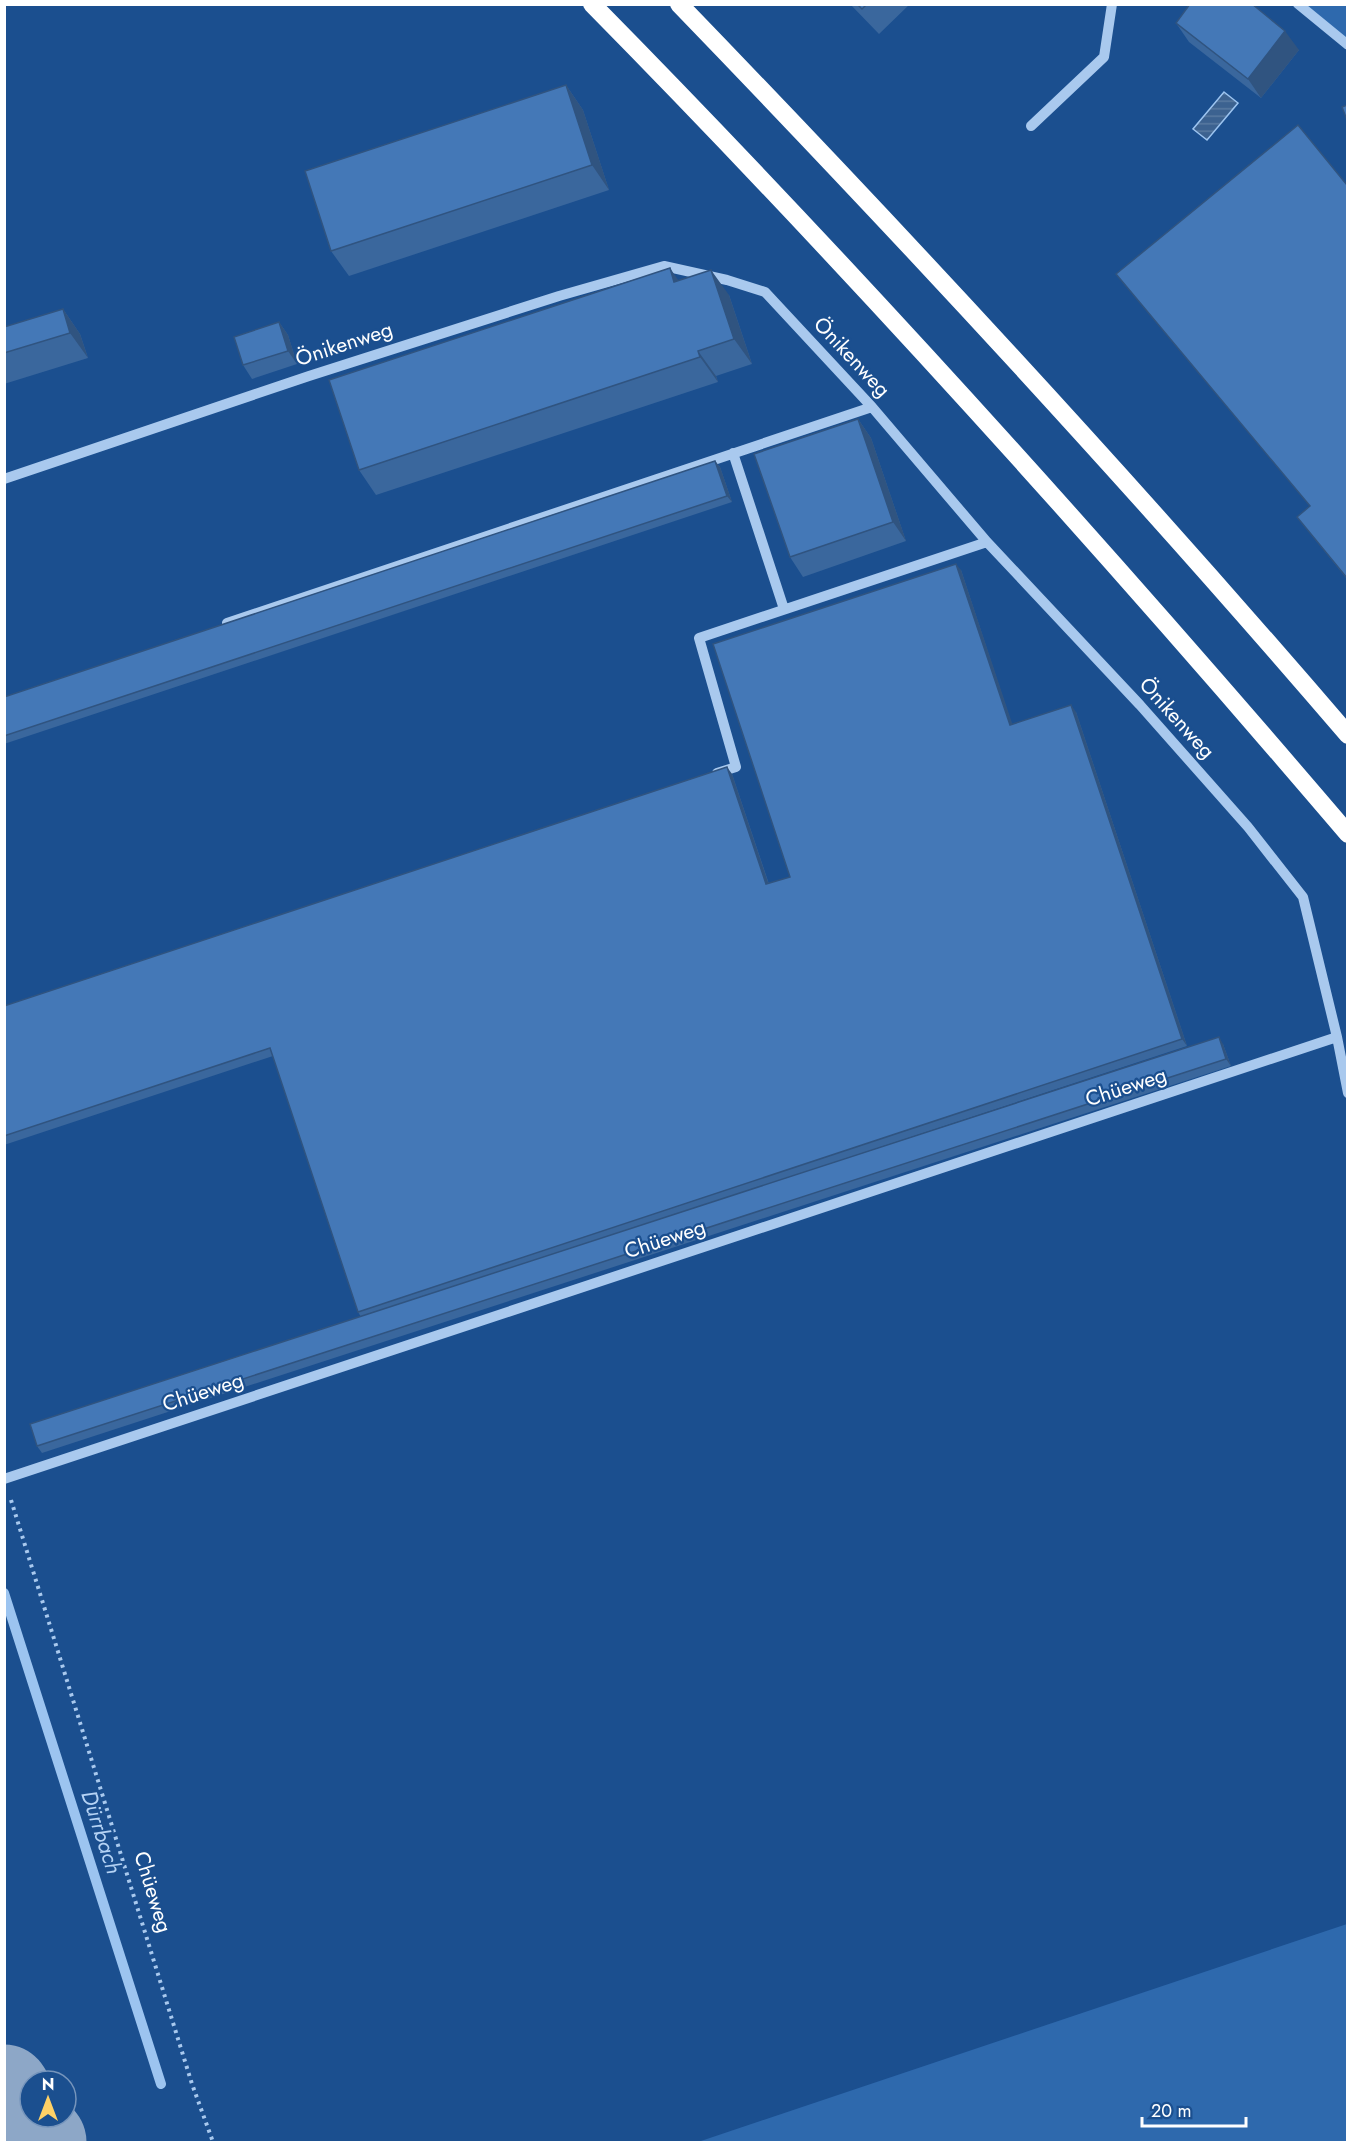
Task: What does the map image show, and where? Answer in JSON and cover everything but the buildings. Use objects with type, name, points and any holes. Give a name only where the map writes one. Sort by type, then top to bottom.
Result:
[{"type":"highway","points":[[592,4],[784,204],[1015,453],[1262,733],[1347,834]]},
{"type":"highway","points":[[679,4],[987,329],[1184,547],[1347,735]]},
{"type":"street","points":[[1031,126],[1104,57],[1112,4]]},
{"type":"street","points":[[1298,4],[1347,45]]},
{"type":"street","name":"Önikenweg","points":[[4,479],[309,376],[559,296],[664,266],[727,280],[765,292],[872,407],[987,542],[1156,722],[1248,827],[1303,897],[1337,1037],[1347,1093]]},
{"type":"street","points":[[217,626],[872,407]]},
{"type":"street","points":[[733,453],[784,609]]},
{"type":"street","points":[[702,778],[736,767],[699,638],[987,542]]},
{"type":"street","name":"Chüeweg","points":[[4,1479],[1337,1037]]},
{"type":"path","name":"Chüeweg","points":[[8,1491],[185,2061],[213,2142]]},
{"type":"shaded area","points":[[1298,5],[1347,5],[1347,45]]},
{"type":"shaded area","points":[[1224,92],[1238,103],[1207,140],[1193,129]]},
{"type":"shaded area","points":[[1347,1924],[1347,2142],[698,2142]]},
{"type":"waterway","name":"Dürrbach","points":[[4,1593],[161,2084]]},
{"type":"taxiway","points":[[4,2091],[18,2114],[40,2142]]}]
